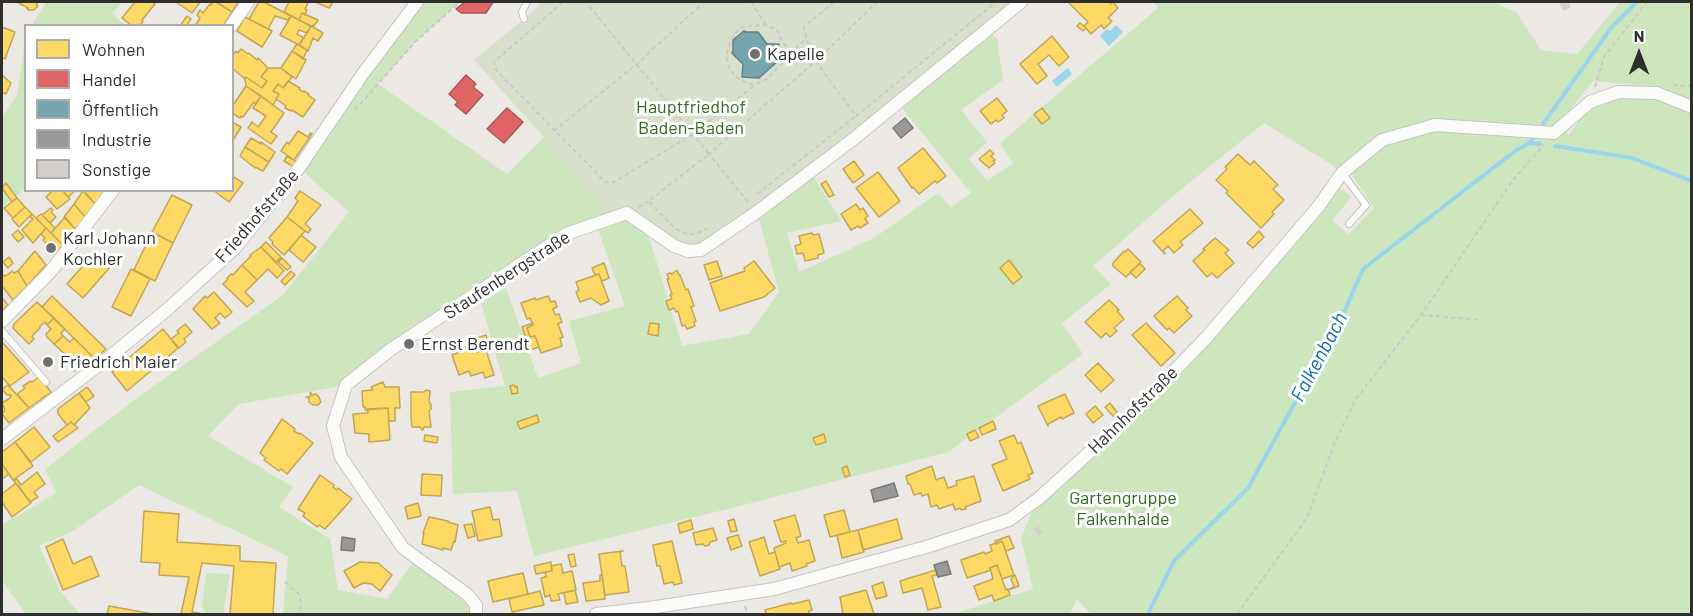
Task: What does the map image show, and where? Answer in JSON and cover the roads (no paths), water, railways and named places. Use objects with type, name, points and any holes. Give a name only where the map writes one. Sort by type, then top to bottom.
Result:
[{"type":"street","points":[[232,24],[248,2]]},
{"type":"street","name":"Friedhofstraße","points":[[2,439],[112,355],[169,308],[236,247],[299,168],[362,75],[416,2]]},
{"type":"street","name":"Staufenbergstraße","points":[[476,615],[476,605],[468,596],[403,548],[341,457],[333,426],[346,385],[390,350],[566,234],[627,213],[674,246],[688,251],[701,250],[757,213],[851,141],[1021,2]]},
{"type":"street","name":"Hahnhofstraße","points":[[596,615],[774,589],[926,547],[1009,520],[1038,499],[1135,411],[1206,338],[1318,207],[1342,173],[1383,140],[1435,125],[1554,134],[1590,102],[1618,92],[1658,93],[1692,107]]},
{"type":"street","points":[[2,321],[51,271],[111,192]]},
{"type":"lane","points":[[524,19],[522,12],[526,2]]},
{"type":"lane","points":[[1342,173],[1366,205],[1349,224]]},
{"type":"lane","points":[[2,331],[46,382]]},
{"type":"water","points":[[1116,25],[1123,32],[1109,46],[1100,36],[1107,29],[1110,31]]},
{"type":"water","points":[[1068,68],[1072,74],[1057,87],[1052,81]]},
{"type":"waterway","name":"Falkenbach","points":[[1543,124],[1611,28],[1637,2]]},
{"type":"waterway","name":"Falkenbach","points":[[1148,614],[1174,561],[1248,488],[1342,317],[1363,269],[1533,138]]},
{"type":"waterway","points":[[1529,143],[1540,144]]},
{"type":"waterway","points":[[1555,146],[1632,158],[1692,181]]},
{"type":"place","name":"Kapelle","points":[[755,54]]},
{"type":"place","name":"Karl Johann Kochler","points":[[51,248]]},
{"type":"place","name":"Ernst Berendt","points":[[409,344]]},
{"type":"place","name":"Friedrich Maier","points":[[48,362]]},
{"type":"park label","name":"Hauptfriedhof Baden-Baden","points":[[691,117]]},
{"type":"park label","name":"Gartengruppe Falkenhalde","points":[[1123,508]]}]
